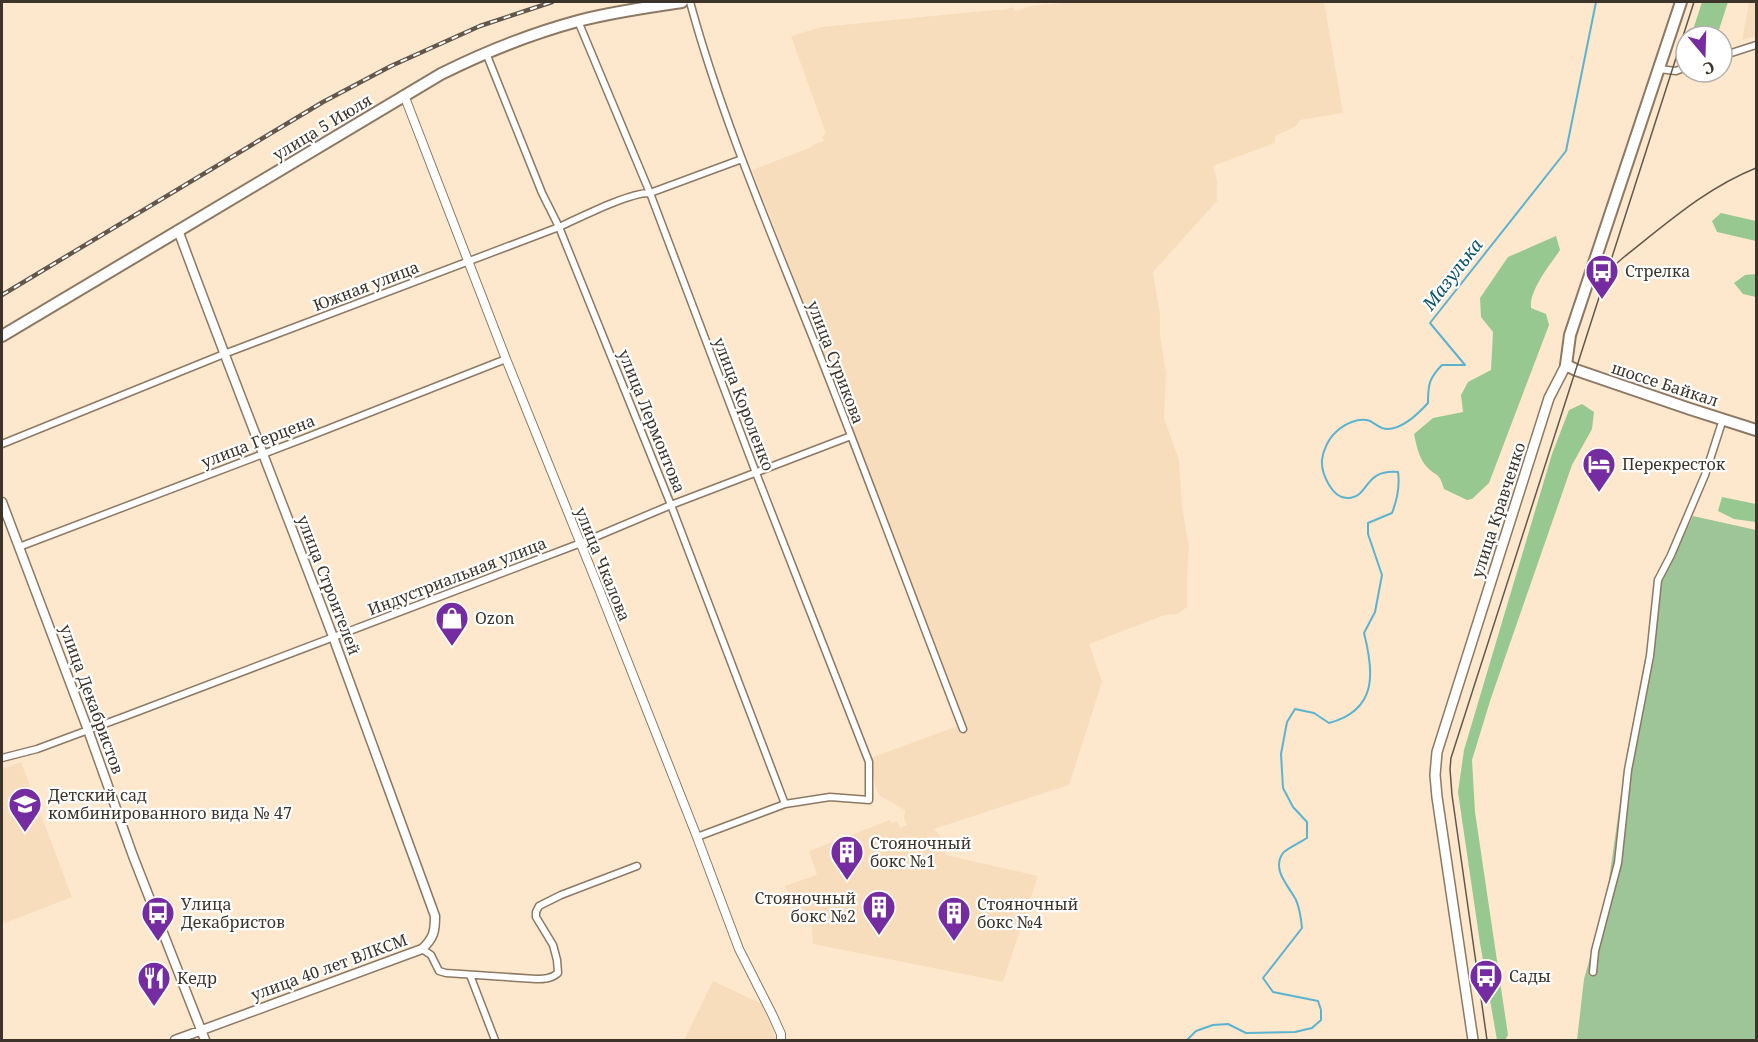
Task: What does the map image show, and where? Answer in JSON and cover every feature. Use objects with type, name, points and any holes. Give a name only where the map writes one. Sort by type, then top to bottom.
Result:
[{"type":"highway","name":"улица 5 Июля","points":[[2,336],[441,74],[486,52],[578,21],[682,2]]},
{"type":"highway","name":"улица Кравченко","points":[[1566,365],[1570,334],[1681,2]]},
{"type":"highway","name":"шоссе Байкал","points":[[1566,365],[1579,372],[1756,430]]},
{"type":"main road","name":"улица Строителей","points":[[178,230],[333,637],[435,916],[435,929],[430,941],[422,949]]},
{"type":"main road","name":"улица Кравченко","points":[[1473,1041],[1437,797],[1435,774],[1437,752],[1550,398],[1566,365]]},
{"type":"main road","name":"улица Декабристов","points":[[2,502],[133,856],[205,1041]]},
{"type":"main road","name":"улица 40 лет ВЛКСМ","points":[[175,1041],[422,949]]},
{"type":"street","name":"улица Сурикова","points":[[690,2],[742,159],[963,729]]},
{"type":"street","name":"улица Короленко","points":[[578,21],[650,193],[869,762],[869,800],[830,797],[785,804]]},
{"type":"street","points":[[1734,52],[1756,45]]},
{"type":"street","name":"улица Лермонтова","points":[[486,52],[671,506],[785,804]]},
{"type":"street","points":[[1659,69],[1674,71]]},
{"type":"street","name":"улица Чкалова","points":[[404,95],[506,359],[698,837],[739,949],[772,1014],[781,1034],[781,1041]]},
{"type":"street","name":"Южная улица","points":[[2,444],[224,354],[559,227],[643,192],[650,193],[742,159]]},
{"type":"street","name":"улица Герцена","points":[[19,547],[506,359]]},
{"type":"street","points":[[1593,972],[1595,951],[1618,862],[1628,770],[1650,656],[1658,580],[1671,555],[1704,475],[1723,419]]},
{"type":"street","name":"Индустриальная улица","points":[[2,758],[37,749],[88,730],[581,543],[851,436]]},
{"type":"street","points":[[698,837],[785,804]]},
{"type":"street","name":"улица 40 лет ВЛКСМ","points":[[422,949],[431,955],[439,971],[536,979],[554,977],[558,973],[557,960],[553,945],[536,917],[539,906],[561,895],[637,866]]},
{"type":"street","points":[[470,975],[495,1041]]},
{"type":"shaded area","points":[[1073,2],[1324,2],[1343,113],[1300,120],[1296,126],[1275,136],[1275,143],[1213,166],[1217,180],[1217,201],[1153,272],[1166,374],[1164,418],[1179,460],[1182,506],[1189,547],[1187,607],[1178,614],[1165,615],[1089,644],[1102,682],[1069,785],[934,829],[939,834],[946,855],[1038,876],[1003,982],[813,944],[811,919],[784,886],[817,875],[809,851],[890,820],[891,823],[897,821],[900,828],[907,825],[904,818],[905,810],[880,796],[875,786],[871,758],[963,724],[855,435],[752,170],[824,141],[822,136],[826,134],[791,36],[821,27],[1005,10],[1013,7],[1015,11],[1031,6]]},
{"type":"shaded area","points":[[1749,2],[1756,2],[1756,36],[1742,40]]},
{"type":"shaded area","name":"Детский сад комбинированного вида № 47","points":[[21,762],[72,897],[2,924],[2,769]]},
{"type":"shaded area","points":[[713,981],[762,1004],[777,1040],[684,1040]]},
{"type":"green space","points":[[1702,2],[1728,2],[1721,24],[1695,24]]},
{"type":"green space","points":[[1721,213],[1756,221],[1756,241],[1717,232],[1712,221]]},
{"type":"green space","points":[[1556,236],[1560,250],[1541,278],[1531,301],[1531,308],[1546,314],[1549,325],[1489,483],[1472,499],[1467,500],[1444,489],[1439,477],[1421,459],[1414,434],[1433,418],[1463,412],[1461,395],[1468,382],[1491,370],[1493,332],[1481,317],[1480,298],[1508,257]]},
{"type":"green space","points":[[1756,274],[1756,297],[1743,294],[1734,283],[1745,275]]},
{"type":"green space","points":[[1582,404],[1594,412],[1592,429],[1572,465],[1491,698],[1472,760],[1475,812],[1508,1035],[1505,1040],[1497,1040],[1458,792],[1464,750],[1552,454],[1569,410]]},
{"type":"green space","points":[[1722,497],[1756,504],[1756,522],[1734,519],[1718,511]]},
{"type":"green space","points":[[1693,516],[1756,530],[1756,1040],[1577,1040],[1584,979],[1606,901],[1627,753],[1659,585]]},
{"type":"waterway","name":"Мазулька","points":[[1465,365],[1430,323],[1566,151],[1596,2]]},
{"type":"waterway","name":"Мазулька","points":[[1187,1040],[1196,1031],[1213,1025],[1228,1024],[1246,1033],[1295,1032],[1312,1028],[1321,1020],[1318,1001],[1273,992],[1263,978],[1302,928],[1297,903],[1282,878],[1279,866],[1283,853],[1307,838],[1307,822],[1293,807],[1283,788],[1281,754],[1287,722],[1295,709],[1314,713],[1329,723],[1357,709],[1369,688],[1370,662],[1364,633],[1375,612],[1382,575],[1368,534],[1368,523],[1392,513],[1399,482],[1398,472],[1387,472],[1373,479],[1355,496],[1342,497],[1332,490],[1326,478],[1322,465],[1323,456],[1333,435],[1352,422],[1366,420],[1388,429],[1407,422],[1428,403],[1430,382],[1442,365],[1465,365]]},
{"type":"tram line","points":[[1487,1040],[1452,795],[1451,758],[1694,2]]},
{"type":"tram line","points":[[1611,272],[1624,257],[1703,196],[1756,168]]},
{"type":"railway","points":[[2,295],[323,102],[391,66],[480,26],[552,2]]},
{"type":"place","name":"Стрелка","points":[[1602,300]]},
{"type":"place","name":"Перекресток","points":[[1599,493]]},
{"type":"place","name":"Ozon","points":[[452,647]]},
{"type":"place","name":"Детский сад комбинированного вида № 47","points":[[25,833]]},
{"type":"place","name":"Стояночный бокс №1","points":[[847,881]]},
{"type":"place","name":"Стояночный бокс №2","points":[[879,936]]},
{"type":"place","name":"Улица Декабристов","points":[[158,942]]},
{"type":"place","name":"Стояночный бокс №4","points":[[954,942]]},
{"type":"place","name":"Сады","points":[[1486,1005]]},
{"type":"place","name":"Кедр","points":[[154,1007]]}]
